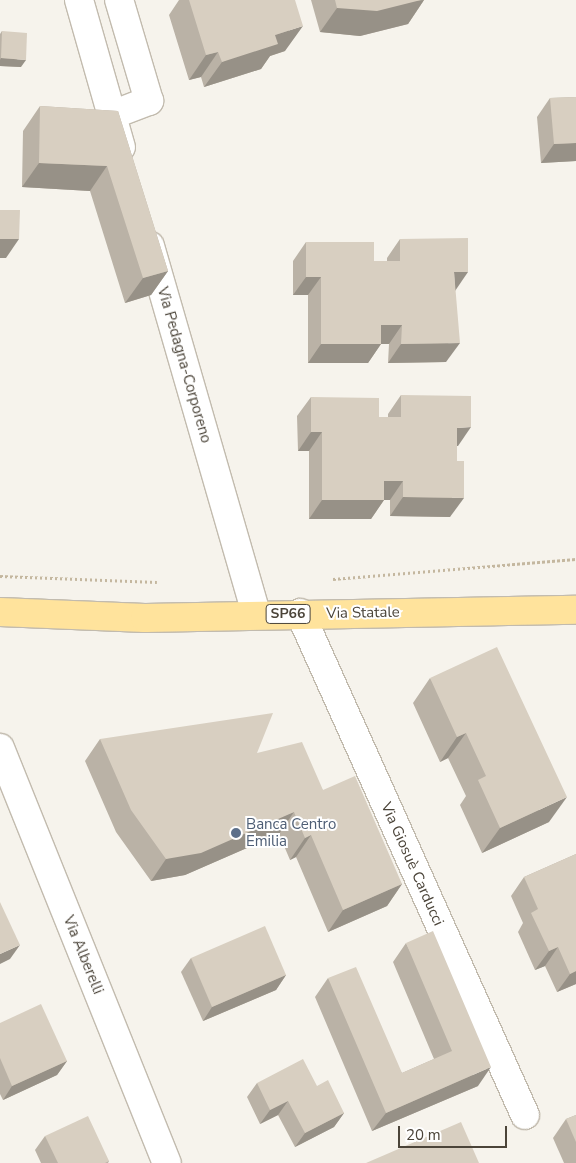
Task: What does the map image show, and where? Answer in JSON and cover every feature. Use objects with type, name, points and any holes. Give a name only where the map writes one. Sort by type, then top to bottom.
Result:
[{"type":"main road","name":"Via Statale","points":[[0,612],[145,618],[256,614],[576,610]]},
{"type":"street","points":[[79,0],[128,172]]},
{"type":"street","points":[[112,115],[149,101],[120,0]]},
{"type":"street","name":"Via Pedagna-Corporeno","points":[[142,219],[256,614]]},
{"type":"street","name":"Via Giosuè Carducci","points":[[300,614],[525,1115]]},
{"type":"street","name":"Via Alberelli","points":[[0,748],[167,1163]]},
{"type":"path","points":[[327,580],[576,559]]},
{"type":"path","points":[[0,576],[162,583]]},
{"type":"building","points":[[189,0],[295,0],[303,26],[275,35],[278,44],[222,62],[218,52],[206,55]]},
{"type":"building","points":[[335,0],[421,0],[377,11],[337,8]]},
{"type":"building","points":[[2,31],[27,33],[26,60],[1,58]]},
{"type":"building","points":[[576,97],[576,143],[554,144],[550,98]]},
{"type":"building","points":[[40,106],[118,111],[168,271],[143,278],[107,166],[39,163]]},
{"type":"building","points":[[0,210],[20,210],[19,239],[0,239]]},
{"type":"building","points":[[468,238],[468,272],[454,272],[460,343],[401,344],[402,325],[381,325],[381,344],[321,344],[321,277],[306,277],[306,242],[374,242],[374,261],[400,261],[400,239]]},
{"type":"building","points":[[401,395],[471,396],[471,427],[457,428],[457,461],[464,461],[464,498],[403,497],[403,481],[384,481],[384,500],[322,500],[322,432],[311,432],[311,397],[379,398],[379,417],[401,417]]},
{"type":"building","points":[[497,647],[567,797],[500,828],[478,780],[486,776],[466,733],[457,737],[430,678]]},
{"type":"building","name":"Banca Centro Emilia","points":[[273,713],[257,753],[302,742],[323,790],[355,776],[402,884],[343,910],[311,835],[305,838],[294,812],[201,853],[166,859],[131,810],[100,739]]},
{"type":"building","points":[[576,854],[576,971],[570,974],[558,947],[549,951],[531,913],[538,909],[524,877]]},
{"type":"building","points":[[0,902],[20,945],[0,954]]},
{"type":"building","points":[[265,926],[286,975],[212,1007],[191,958]]},
{"type":"building","points":[[433,931],[491,1067],[386,1113],[328,978],[356,967],[402,1073],[452,1051],[406,943]]},
{"type":"building","points":[[41,1004],[67,1061],[12,1086],[0,1058],[0,1023]]},
{"type":"building","points":[[303,1059],[317,1086],[328,1080],[344,1113],[305,1133],[288,1101],[270,1110],[257,1083]]},
{"type":"building","points":[[576,1115],[576,1142],[566,1119]]},
{"type":"building","points":[[88,1116],[109,1161],[105,1163],[58,1163],[45,1136]]},
{"type":"building","points":[[461,1122],[479,1163],[366,1163]]},
{"type":"place","name":"Banca Centro Emilia","points":[[236,833]]}]
